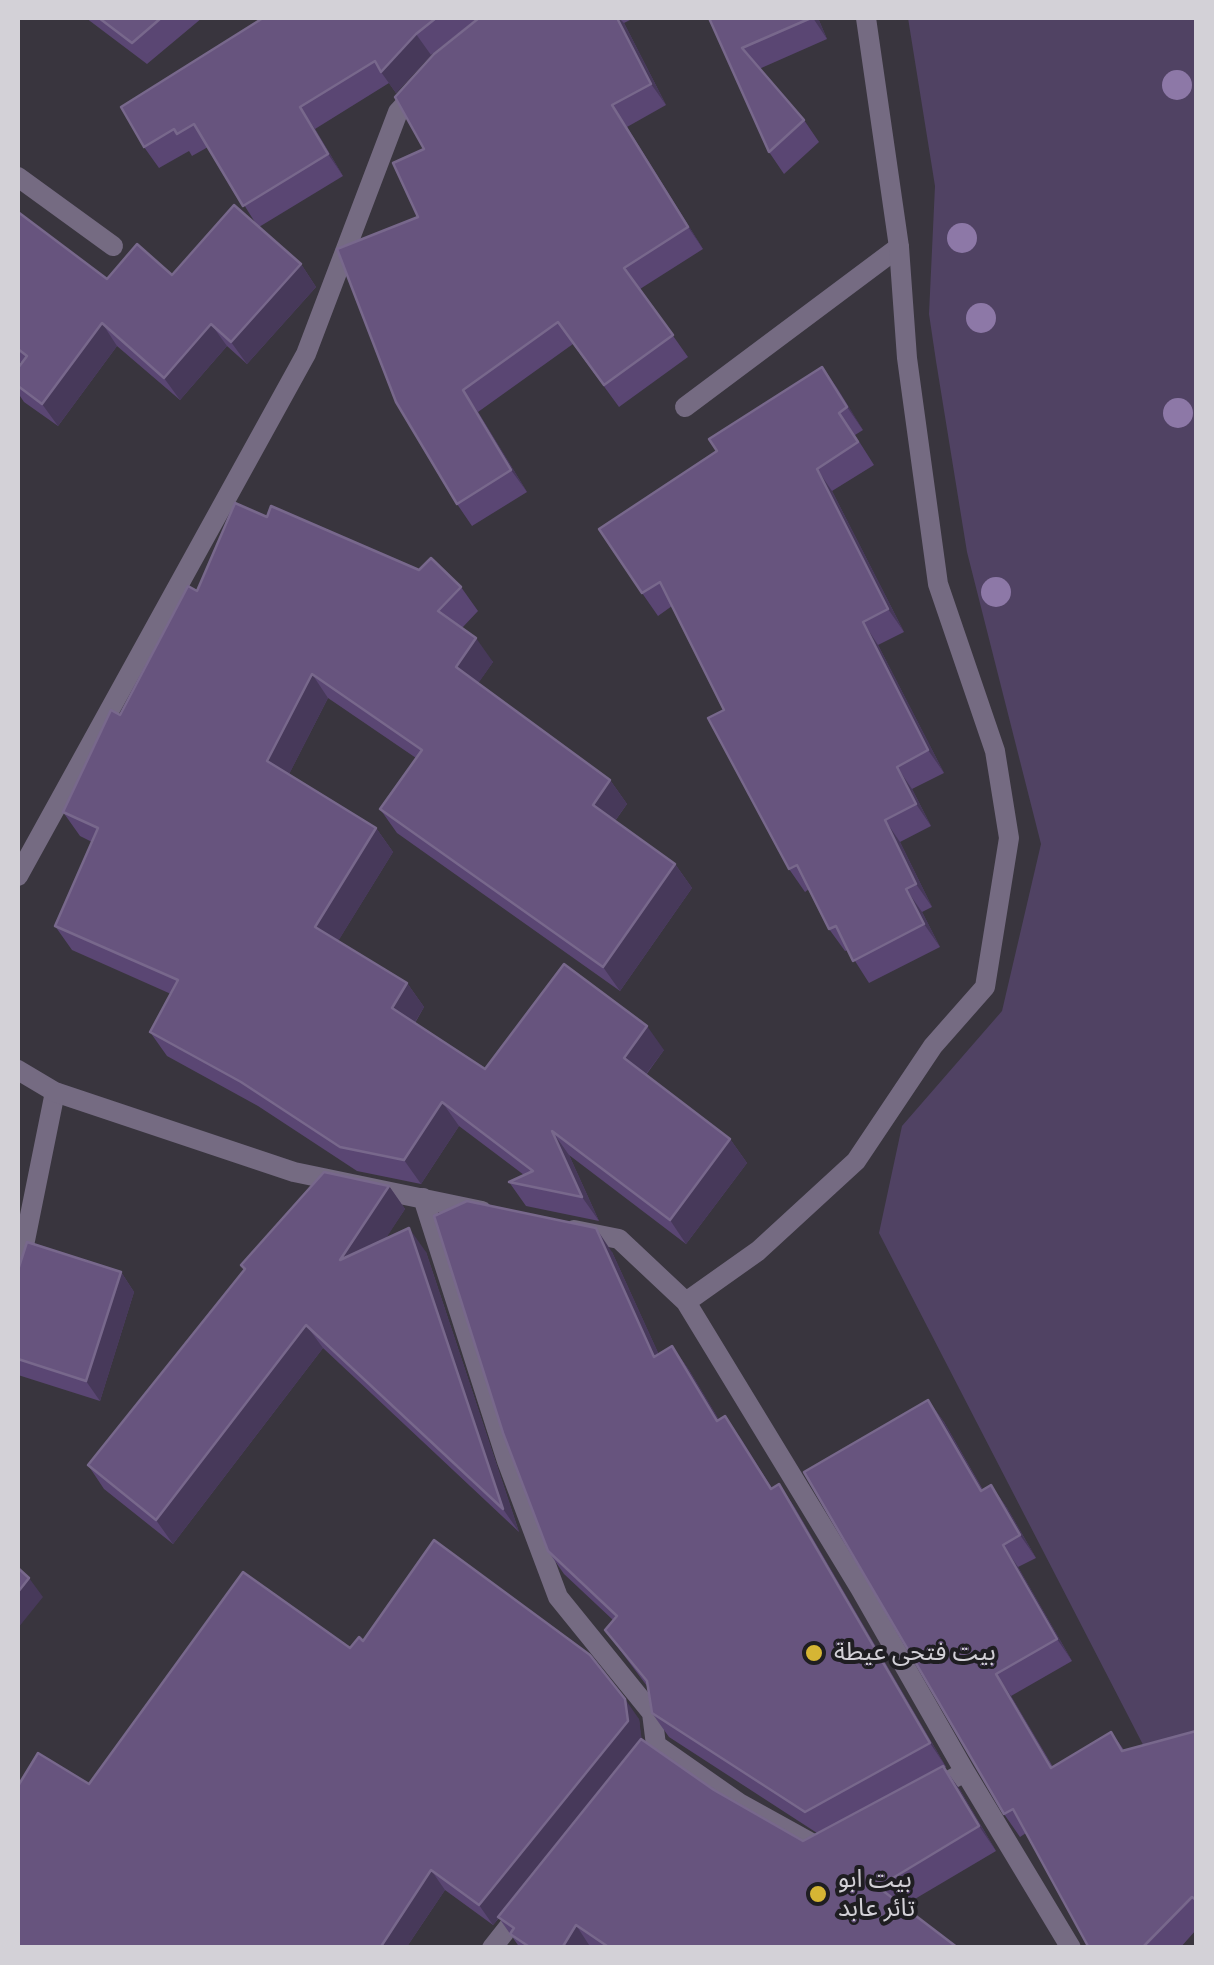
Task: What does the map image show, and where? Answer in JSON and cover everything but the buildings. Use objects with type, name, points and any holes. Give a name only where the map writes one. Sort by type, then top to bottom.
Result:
[{"type":"street","points":[[686,1302],[758,1251],[856,1161],[933,1046],[985,988],[1009,838],[995,751],[938,584],[908,358],[900,247],[866,18]]},
{"type":"street","points":[[18,876],[306,354],[398,112],[440,66]]},
{"type":"street","points":[[18,177],[113,246]]},
{"type":"street","points":[[684,407],[900,247]]},
{"type":"street","points":[[18,1070],[55,1092],[294,1172],[501,1215]]},
{"type":"street","points":[[18,1275],[55,1092]]},
{"type":"street","points":[[423,1198],[507,1462],[558,1597],[652,1712],[650,1752],[821,1852],[837,1843]]},
{"type":"street","points":[[560,1227],[618,1240],[686,1302],[860,1588],[1071,1948]]},
{"type":"street","points":[[901,1807],[965,1772]]},
{"type":"street","points":[[492,1948],[539,1890]]},
{"type":"shaded area","points":[[908,18],[1196,18],[1196,1750],[1154,1766],[879,1233],[902,1126],[1002,1011],[1041,844],[967,552],[936,361],[929,314],[935,186]]},
{"type":"place","name":"بيت فتحى عيطة","points":[[814,1653]]},
{"type":"place","name":"بيت ابو تائر عابد","points":[[818,1894]]}]
